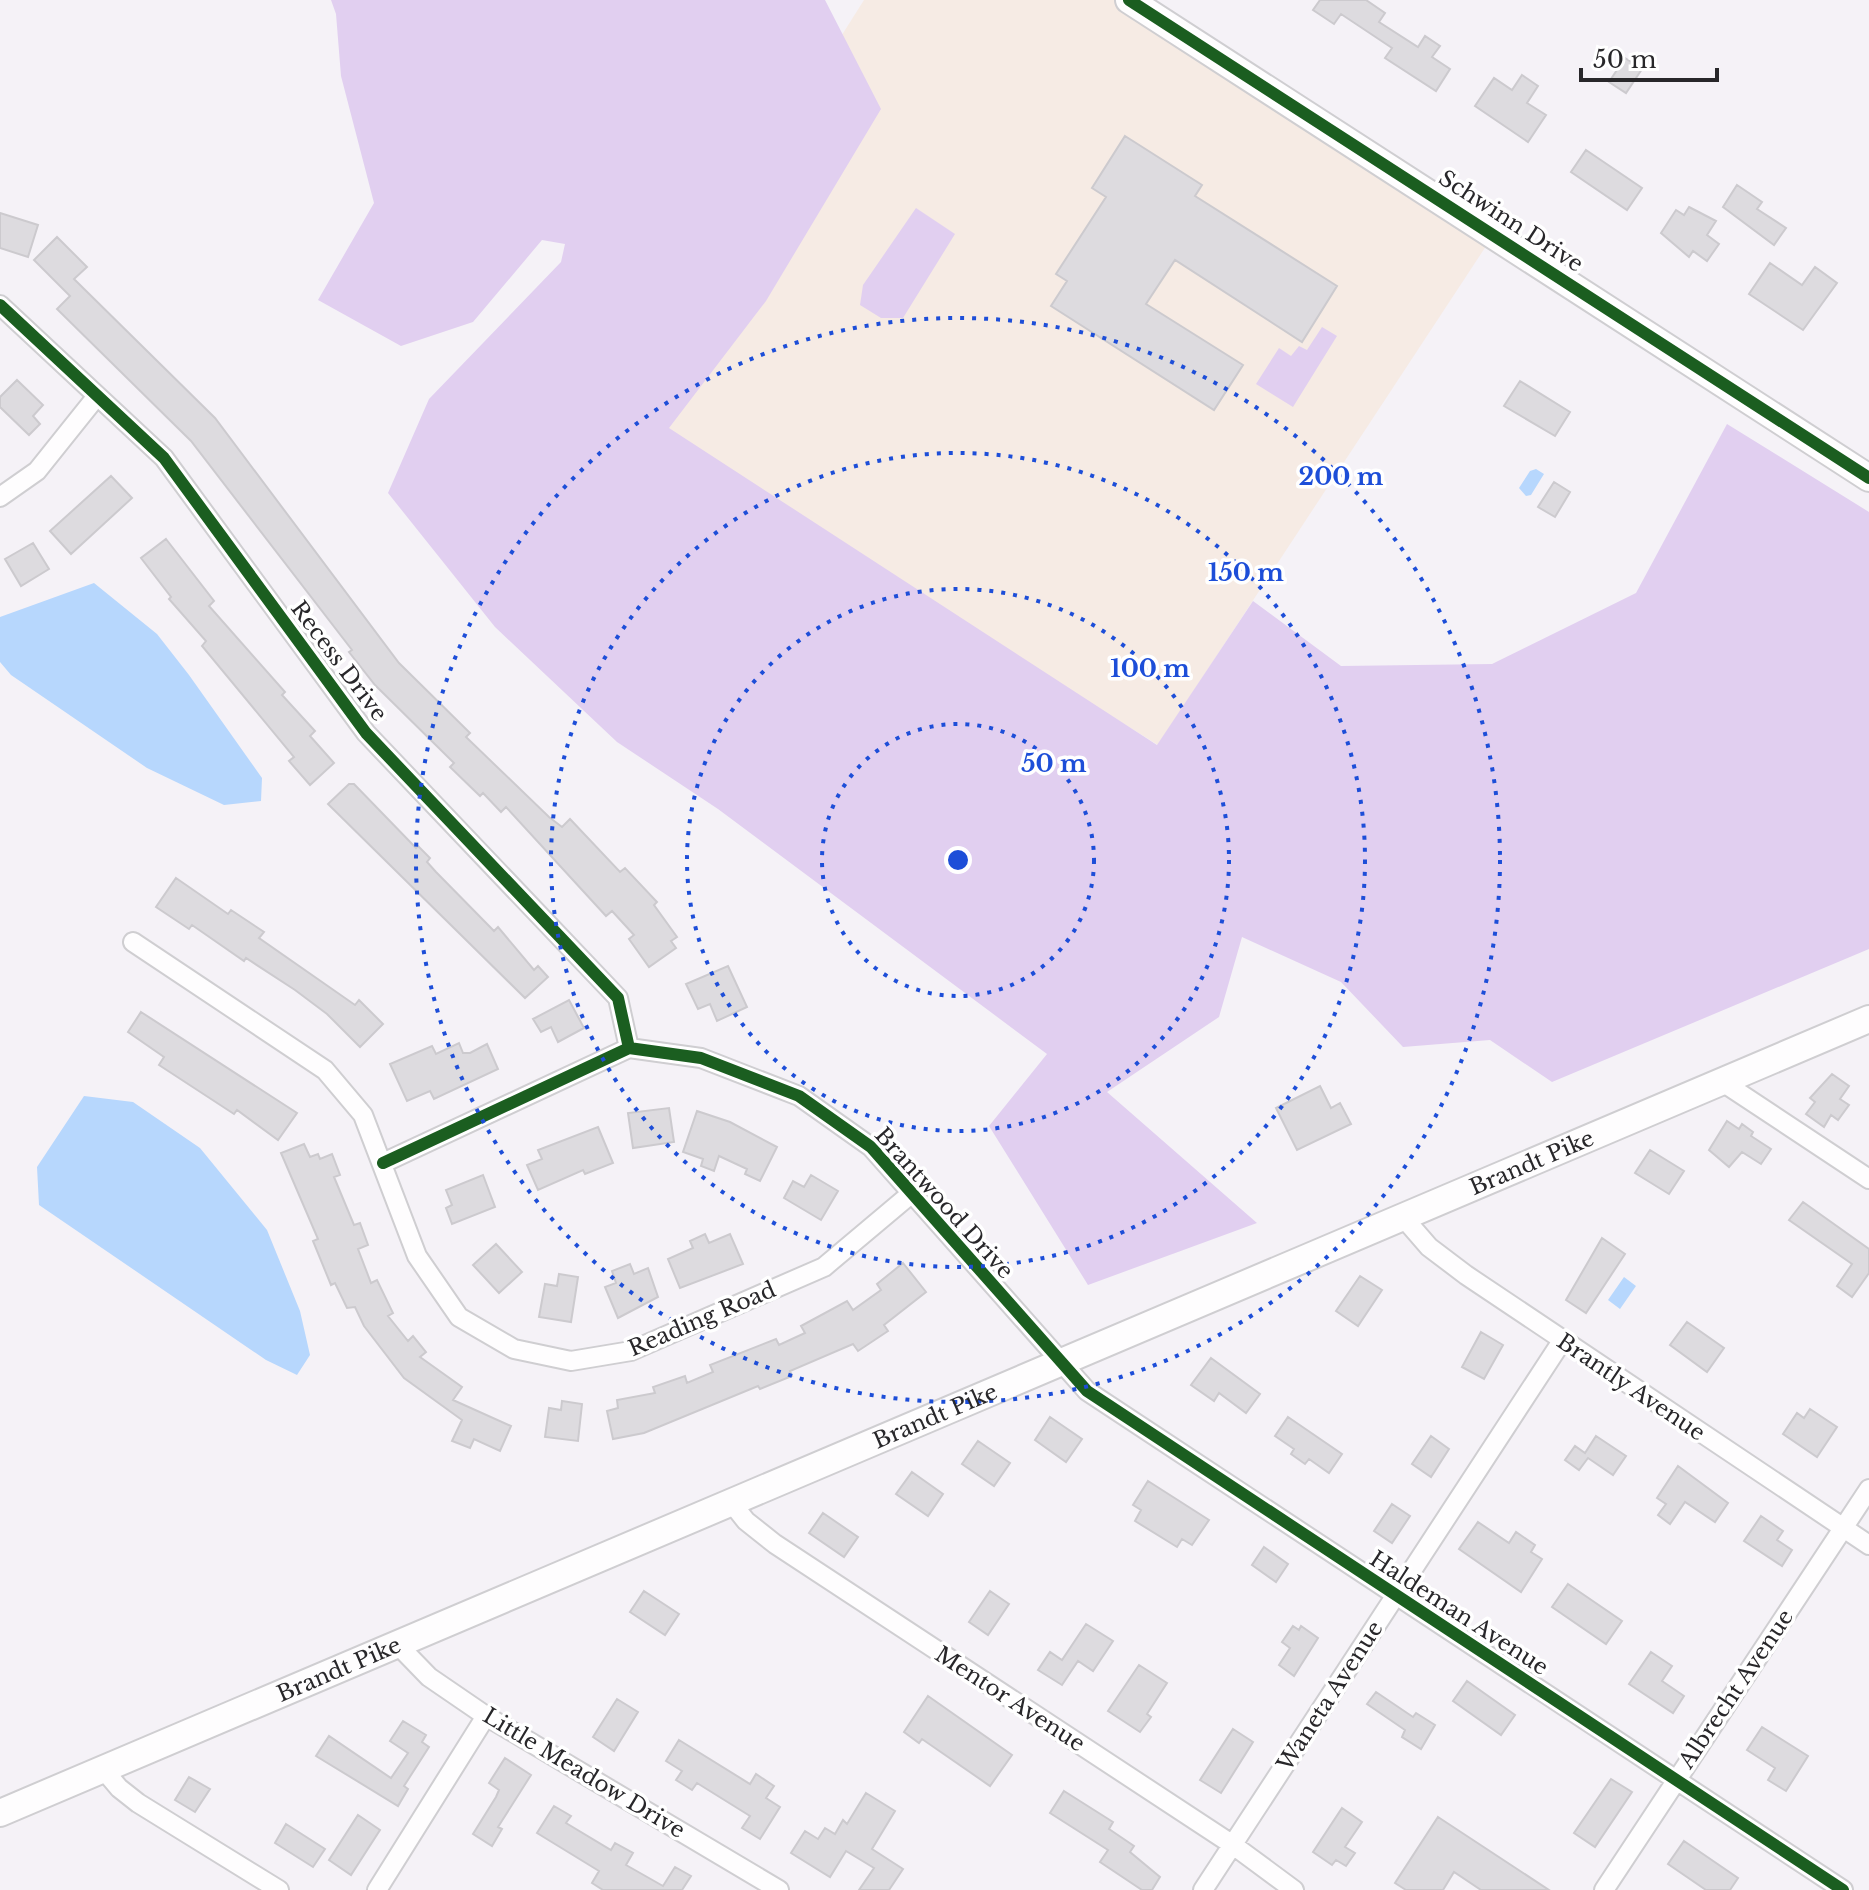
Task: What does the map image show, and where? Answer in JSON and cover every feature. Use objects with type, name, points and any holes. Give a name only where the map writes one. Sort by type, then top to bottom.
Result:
[{"type":"main road","name":"Schwinn Drive","points":[[1129,0],[1869,478]]},
{"type":"main road","name":"Brandt Pike","points":[[0,1813],[1869,1019]]},
{"type":"street","name":"Recess Drive","points":[[0,305],[164,458],[366,733],[618,998],[629,1048]]},
{"type":"street","points":[[0,497],[37,471],[97,396]]},
{"type":"street","name":"Reading Road","points":[[133,942],[325,1070],[363,1115],[417,1256],[459,1317],[514,1349],[571,1361],[631,1351],[824,1267],[912,1193]]},
{"type":"street","points":[[383,1163],[629,1048]]},
{"type":"street","name":"Brantwood Drive","points":[[629,1048],[701,1058],[799,1096],[871,1147],[1060,1362]]},
{"type":"street","points":[[1721,1081],[1869,1179]]},
{"type":"street","name":"Brantly Avenue","points":[[1403,1217],[1429,1247],[1562,1341],[1869,1545]]},
{"type":"street","name":"Waneta Avenue","points":[[1203,1890],[1562,1341]]},
{"type":"street","name":"Haldeman Avenue","points":[[1060,1362],[1087,1391],[1843,1890]]},
{"type":"street","name":"Albrecht Avenue","points":[[1604,1890],[1869,1489]]},
{"type":"street","name":"Mentor Avenue","points":[[731,1502],[746,1521],[775,1544],[1233,1845],[1294,1890]]},
{"type":"street","name":"Little Meadow Drive","points":[[398,1645],[429,1677],[486,1716],[779,1890]]},
{"type":"street","points":[[377,1890],[486,1716]]},
{"type":"street","points":[[103,1769],[119,1788],[138,1803],[279,1890]]},
{"type":"shaded area","points":[[331,0],[825,0],[881,109],[766,301],[669,428],[1157,745],[1253,601],[1341,666],[1492,664],[1636,593],[1727,424],[1869,512],[1869,949],[1552,1082],[1490,1040],[1403,1047],[1341,982],[1242,937],[1219,1017],[1107,1092],[1257,1223],[1088,1285],[989,1126],[1047,1054],[718,809],[617,742],[495,627],[388,493],[429,399],[561,262],[565,244],[542,240],[473,322],[401,346],[318,300],[374,203],[341,76],[336,14]]},
{"type":"shaded area","points":[[864,0],[1129,0],[1494,234],[1158,745],[609,404]]},
{"type":"shaded area","points":[[916,208],[955,234],[903,318],[881,318],[860,305],[863,285]]},
{"type":"shaded area","points":[[1322,327],[1337,336],[1293,407],[1256,384],[1279,348],[1291,356],[1299,346],[1307,350]]},
{"type":"water","points":[[1536,469],[1544,474],[1531,495],[1526,496],[1519,488],[1530,471]]},
{"type":"water","points":[[94,583],[157,634],[189,675],[262,778],[261,801],[224,805],[147,768],[11,675],[0,662],[0,617]]},
{"type":"water","points":[[84,1096],[133,1102],[200,1148],[267,1230],[300,1311],[310,1355],[297,1375],[266,1360],[39,1205],[37,1167]]},
{"type":"water","points":[[1624,1277],[1636,1286],[1620,1309],[1608,1300]]},
{"type":"building","points":[[1320,0],[1366,0],[1385,13],[1379,22],[1418,47],[1425,36],[1440,46],[1432,57],[1450,69],[1436,91],[1385,58],[1392,48],[1341,14],[1334,24],[1313,10]]},
{"type":"building","points":[[1625,58],[1642,69],[1626,93],[1609,82]]},
{"type":"building","points":[[1522,75],[1538,86],[1527,103],[1546,115],[1528,142],[1475,106],[1494,78],[1512,90]]},
{"type":"building","points":[[1125,136],[1202,185],[1195,196],[1337,286],[1302,342],[1175,260],[1146,304],[1243,365],[1214,410],[1051,306],[1067,281],[1056,274],[1106,197],[1092,188]]},
{"type":"building","points":[[1586,150],[1642,188],[1627,210],[1571,172]]},
{"type":"building","points":[[1737,185],[1762,202],[1757,209],[1786,228],[1774,245],[1723,207]]},
{"type":"building","points":[[1689,207],[1716,221],[1707,235],[1719,244],[1707,261],[1693,251],[1689,257],[1661,233],[1676,210],[1684,215]]},
{"type":"building","points":[[0,213],[38,225],[28,257],[0,248]]},
{"type":"building","points":[[57,237],[87,267],[74,279],[215,418],[399,663],[470,733],[466,737],[549,817],[562,827],[570,819],[620,872],[625,868],[657,902],[654,905],[677,937],[671,941],[676,948],[649,967],[629,939],[634,935],[612,911],[606,916],[506,807],[501,812],[483,793],[480,796],[450,767],[454,763],[375,685],[349,652],[352,650],[191,441],[57,309],[70,296],[34,260]]},
{"type":"building","points":[[1770,263],[1802,285],[1815,267],[1837,283],[1803,330],[1749,294]]},
{"type":"building","points":[[17,380],[43,405],[33,416],[40,424],[29,435],[0,407],[0,397]]},
{"type":"building","points":[[1520,381],[1570,412],[1555,436],[1504,406]]},
{"type":"building","points":[[111,476],[132,498],[71,554],[50,531]]},
{"type":"building","points":[[1554,482],[1570,492],[1555,517],[1538,507]]},
{"type":"building","points":[[166,539],[214,601],[209,606],[285,692],[282,695],[315,731],[310,736],[334,763],[310,785],[289,761],[294,757],[202,646],[206,641],[169,599],[171,597],[141,558]]},
{"type":"building","points":[[33,543],[49,569],[21,586],[5,559]]},
{"type":"building","points":[[349,784],[354,784],[416,848],[418,846],[430,858],[427,862],[436,872],[494,931],[498,927],[534,970],[538,966],[548,977],[525,998],[328,804]]},
{"type":"building","points":[[176,878],[228,914],[231,910],[264,932],[259,938],[355,1005],[359,1000],[383,1024],[360,1047],[327,1014],[295,990],[246,958],[244,961],[192,925],[189,929],[156,907]]},
{"type":"building","points":[[728,966],[747,1007],[717,1021],[710,1004],[698,1009],[686,984]]},
{"type":"building","points":[[569,1000],[584,1028],[558,1042],[551,1027],[541,1032],[533,1019]]},
{"type":"building","points":[[141,1012],[297,1113],[278,1140],[237,1110],[234,1114],[159,1065],[164,1057],[128,1032]]},
{"type":"building","points":[[459,1043],[463,1053],[470,1053],[487,1044],[498,1069],[434,1099],[430,1091],[407,1101],[390,1064],[432,1046],[436,1054]]},
{"type":"building","points":[[1832,1074],[1849,1086],[1840,1099],[1849,1105],[1838,1120],[1831,1115],[1824,1127],[1806,1114],[1815,1102],[1810,1098]]},
{"type":"building","points":[[1320,1086],[1331,1108],[1340,1103],[1351,1124],[1297,1150],[1276,1108]]},
{"type":"building","points":[[669,1108],[674,1142],[633,1148],[628,1113]]},
{"type":"building","points":[[697,1111],[730,1122],[777,1147],[760,1181],[745,1174],[747,1169],[719,1156],[714,1171],[701,1166],[703,1159],[683,1152]]},
{"type":"building","points":[[1727,1121],[1739,1129],[1742,1124],[1753,1132],[1751,1136],[1771,1149],[1761,1164],[1742,1152],[1729,1167],[1709,1150]]},
{"type":"building","points":[[598,1127],[613,1163],[585,1174],[583,1170],[538,1190],[527,1165],[542,1159],[538,1150]]},
{"type":"building","points":[[304,1144],[310,1157],[318,1154],[320,1159],[332,1154],[340,1175],[334,1177],[354,1225],[360,1223],[368,1245],[358,1249],[371,1283],[377,1280],[393,1313],[388,1316],[408,1341],[413,1336],[426,1352],[420,1357],[462,1387],[453,1400],[511,1426],[500,1451],[474,1439],[470,1448],[452,1441],[462,1420],[404,1378],[364,1326],[355,1307],[347,1308],[335,1283],[331,1285],[313,1241],[318,1239],[281,1153]]},
{"type":"building","points":[[1650,1150],[1684,1171],[1669,1194],[1635,1173]]},
{"type":"building","points":[[483,1175],[495,1207],[452,1224],[446,1208],[452,1205],[446,1190]]},
{"type":"building","points":[[811,1175],[838,1191],[821,1220],[784,1198],[793,1181],[804,1187]]},
{"type":"building","points":[[1803,1202],[1869,1249],[1869,1273],[1852,1297],[1837,1286],[1852,1264],[1789,1220]]},
{"type":"building","points":[[705,1234],[709,1243],[730,1234],[743,1264],[680,1288],[668,1259],[693,1248],[690,1241]]},
{"type":"building","points":[[1602,1238],[1625,1254],[1586,1313],[1566,1300]]},
{"type":"building","points":[[496,1244],[522,1272],[499,1293],[473,1265]]},
{"type":"building","points":[[903,1263],[926,1292],[884,1325],[888,1331],[858,1351],[853,1344],[790,1371],[792,1376],[760,1389],[758,1386],[644,1433],[613,1439],[607,1411],[618,1408],[617,1400],[655,1393],[653,1387],[685,1376],[687,1383],[713,1372],[710,1365],[776,1339],[779,1345],[805,1333],[801,1326],[847,1301],[853,1310],[881,1290],[877,1284]]},
{"type":"building","points":[[630,1264],[634,1274],[648,1268],[658,1297],[618,1318],[605,1287],[616,1283],[612,1271]]},
{"type":"building","points":[[559,1274],[578,1277],[571,1322],[539,1317],[545,1284],[557,1286]]},
{"type":"building","points":[[1360,1276],[1382,1290],[1358,1326],[1336,1311]]},
{"type":"building","points":[[1687,1322],[1724,1348],[1707,1372],[1670,1345]]},
{"type":"building","points":[[1481,1332],[1503,1345],[1484,1379],[1462,1367]]},
{"type":"building","points":[[1211,1358],[1260,1394],[1246,1413],[1219,1393],[1214,1401],[1191,1385]]},
{"type":"building","points":[[562,1401],[582,1404],[578,1441],[545,1437],[549,1408],[561,1410]]},
{"type":"building","points":[[1810,1409],[1837,1427],[1817,1457],[1783,1434],[1797,1413],[1804,1418]]},
{"type":"building","points":[[1050,1417],[1082,1439],[1066,1462],[1035,1440]]},
{"type":"building","points":[[1288,1417],[1342,1454],[1329,1473],[1309,1459],[1305,1464],[1291,1454],[1294,1449],[1275,1436]]},
{"type":"building","points":[[1431,1436],[1449,1449],[1431,1477],[1412,1464]]},
{"type":"building","points":[[1596,1436],[1626,1456],[1613,1475],[1588,1458],[1579,1470],[1565,1460],[1575,1446],[1585,1453]]},
{"type":"building","points":[[978,1441],[1010,1463],[994,1486],[962,1464]]},
{"type":"building","points":[[1678,1466],[1728,1503],[1715,1522],[1685,1502],[1670,1524],[1658,1515],[1666,1504],[1657,1498]]},
{"type":"building","points":[[912,1472],[943,1494],[928,1516],[896,1494]]},
{"type":"building","points":[[1148,1481],[1209,1520],[1192,1545],[1182,1539],[1177,1547],[1135,1521],[1141,1510],[1133,1505]]},
{"type":"building","points":[[1392,1504],[1410,1516],[1392,1543],[1374,1531]]},
{"type":"building","points":[[823,1513],[858,1537],[844,1557],[809,1533]]},
{"type":"building","points":[[1761,1516],[1783,1531],[1777,1540],[1792,1550],[1782,1566],[1744,1541]]},
{"type":"building","points":[[1478,1522],[1509,1543],[1516,1532],[1535,1545],[1531,1552],[1542,1559],[1521,1592],[1459,1549]]},
{"type":"building","points":[[1264,1547],[1288,1564],[1276,1582],[1252,1565]]},
{"type":"building","points":[[1568,1584],[1622,1621],[1606,1644],[1552,1607]]},
{"type":"building","points":[[644,1591],[679,1614],[665,1635],[630,1612]]},
{"type":"building","points":[[990,1591],[1009,1604],[988,1635],[969,1622]]},
{"type":"building","points":[[1086,1624],[1113,1641],[1093,1671],[1078,1661],[1062,1685],[1038,1670],[1050,1652],[1062,1660]]},
{"type":"building","points":[[1293,1626],[1299,1630],[1301,1626],[1318,1638],[1294,1676],[1279,1665],[1290,1648],[1282,1642]]},
{"type":"building","points":[[1651,1652],[1672,1666],[1662,1681],[1684,1696],[1673,1713],[1629,1684]]},
{"type":"building","points":[[1139,1665],[1167,1683],[1147,1714],[1151,1717],[1140,1732],[1108,1711]]},
{"type":"building","points":[[1467,1681],[1515,1715],[1501,1735],[1453,1701]]},
{"type":"building","points":[[1376,1692],[1413,1717],[1416,1713],[1435,1725],[1421,1749],[1402,1737],[1405,1730],[1367,1704]]},
{"type":"building","points":[[928,1696],[1012,1755],[990,1786],[922,1739],[919,1743],[904,1732]]},
{"type":"building","points":[[617,1699],[638,1712],[614,1751],[593,1737]]},
{"type":"building","points":[[403,1721],[426,1735],[422,1742],[429,1747],[404,1786],[408,1789],[398,1806],[316,1756],[329,1736],[391,1778],[408,1753],[390,1741]]},
{"type":"building","points":[[1762,1727],[1808,1756],[1786,1791],[1768,1780],[1775,1768],[1747,1750]]},
{"type":"building","points":[[1233,1729],[1253,1742],[1221,1793],[1200,1780]]},
{"type":"building","points":[[679,1740],[750,1784],[756,1774],[774,1786],[766,1798],[780,1807],[760,1839],[742,1828],[750,1816],[697,1783],[692,1790],[676,1780],[682,1771],[666,1761]]},
{"type":"building","points":[[505,1758],[531,1775],[498,1827],[502,1829],[492,1846],[473,1834],[499,1790],[489,1783]]},
{"type":"building","points":[[189,1777],[210,1789],[195,1812],[175,1800]]},
{"type":"building","points":[[1611,1779],[1632,1792],[1595,1847],[1574,1833]]},
{"type":"building","points":[[1064,1791],[1113,1822],[1109,1829],[1134,1846],[1130,1852],[1160,1877],[1152,1890],[1142,1890],[1100,1862],[1108,1850],[1050,1813]]},
{"type":"building","points":[[866,1793],[895,1811],[872,1849],[903,1869],[889,1890],[859,1890],[874,1868],[846,1851],[830,1877],[791,1853],[805,1831],[818,1839],[825,1828],[835,1834],[843,1820],[847,1824]]},
{"type":"building","points":[[554,1806],[571,1816],[566,1823],[611,1850],[615,1843],[633,1853],[626,1865],[663,1886],[675,1867],[691,1876],[682,1890],[603,1890],[592,1883],[599,1871],[537,1833]]},
{"type":"building","points":[[1342,1808],[1362,1822],[1345,1847],[1355,1853],[1346,1866],[1336,1860],[1332,1865],[1313,1852]]},
{"type":"building","points":[[358,1815],[380,1830],[351,1875],[329,1860]]},
{"type":"building","points":[[1438,1817],[1549,1890],[1481,1890],[1454,1872],[1443,1890],[1406,1890],[1395,1883]]},
{"type":"building","points":[[286,1824],[325,1849],[313,1867],[275,1843]]},
{"type":"building","points":[[1684,1841],[1738,1878],[1730,1890],[1706,1890],[1668,1864]]},
{"type":"cycle path","points":[[1129,0],[1869,478]]},
{"type":"cycle path","points":[[0,305],[164,458],[366,733],[618,998],[629,1048]]},
{"type":"cycle path","points":[[383,1163],[629,1048],[701,1058],[799,1096],[871,1147],[1087,1391],[1843,1890]]}]
